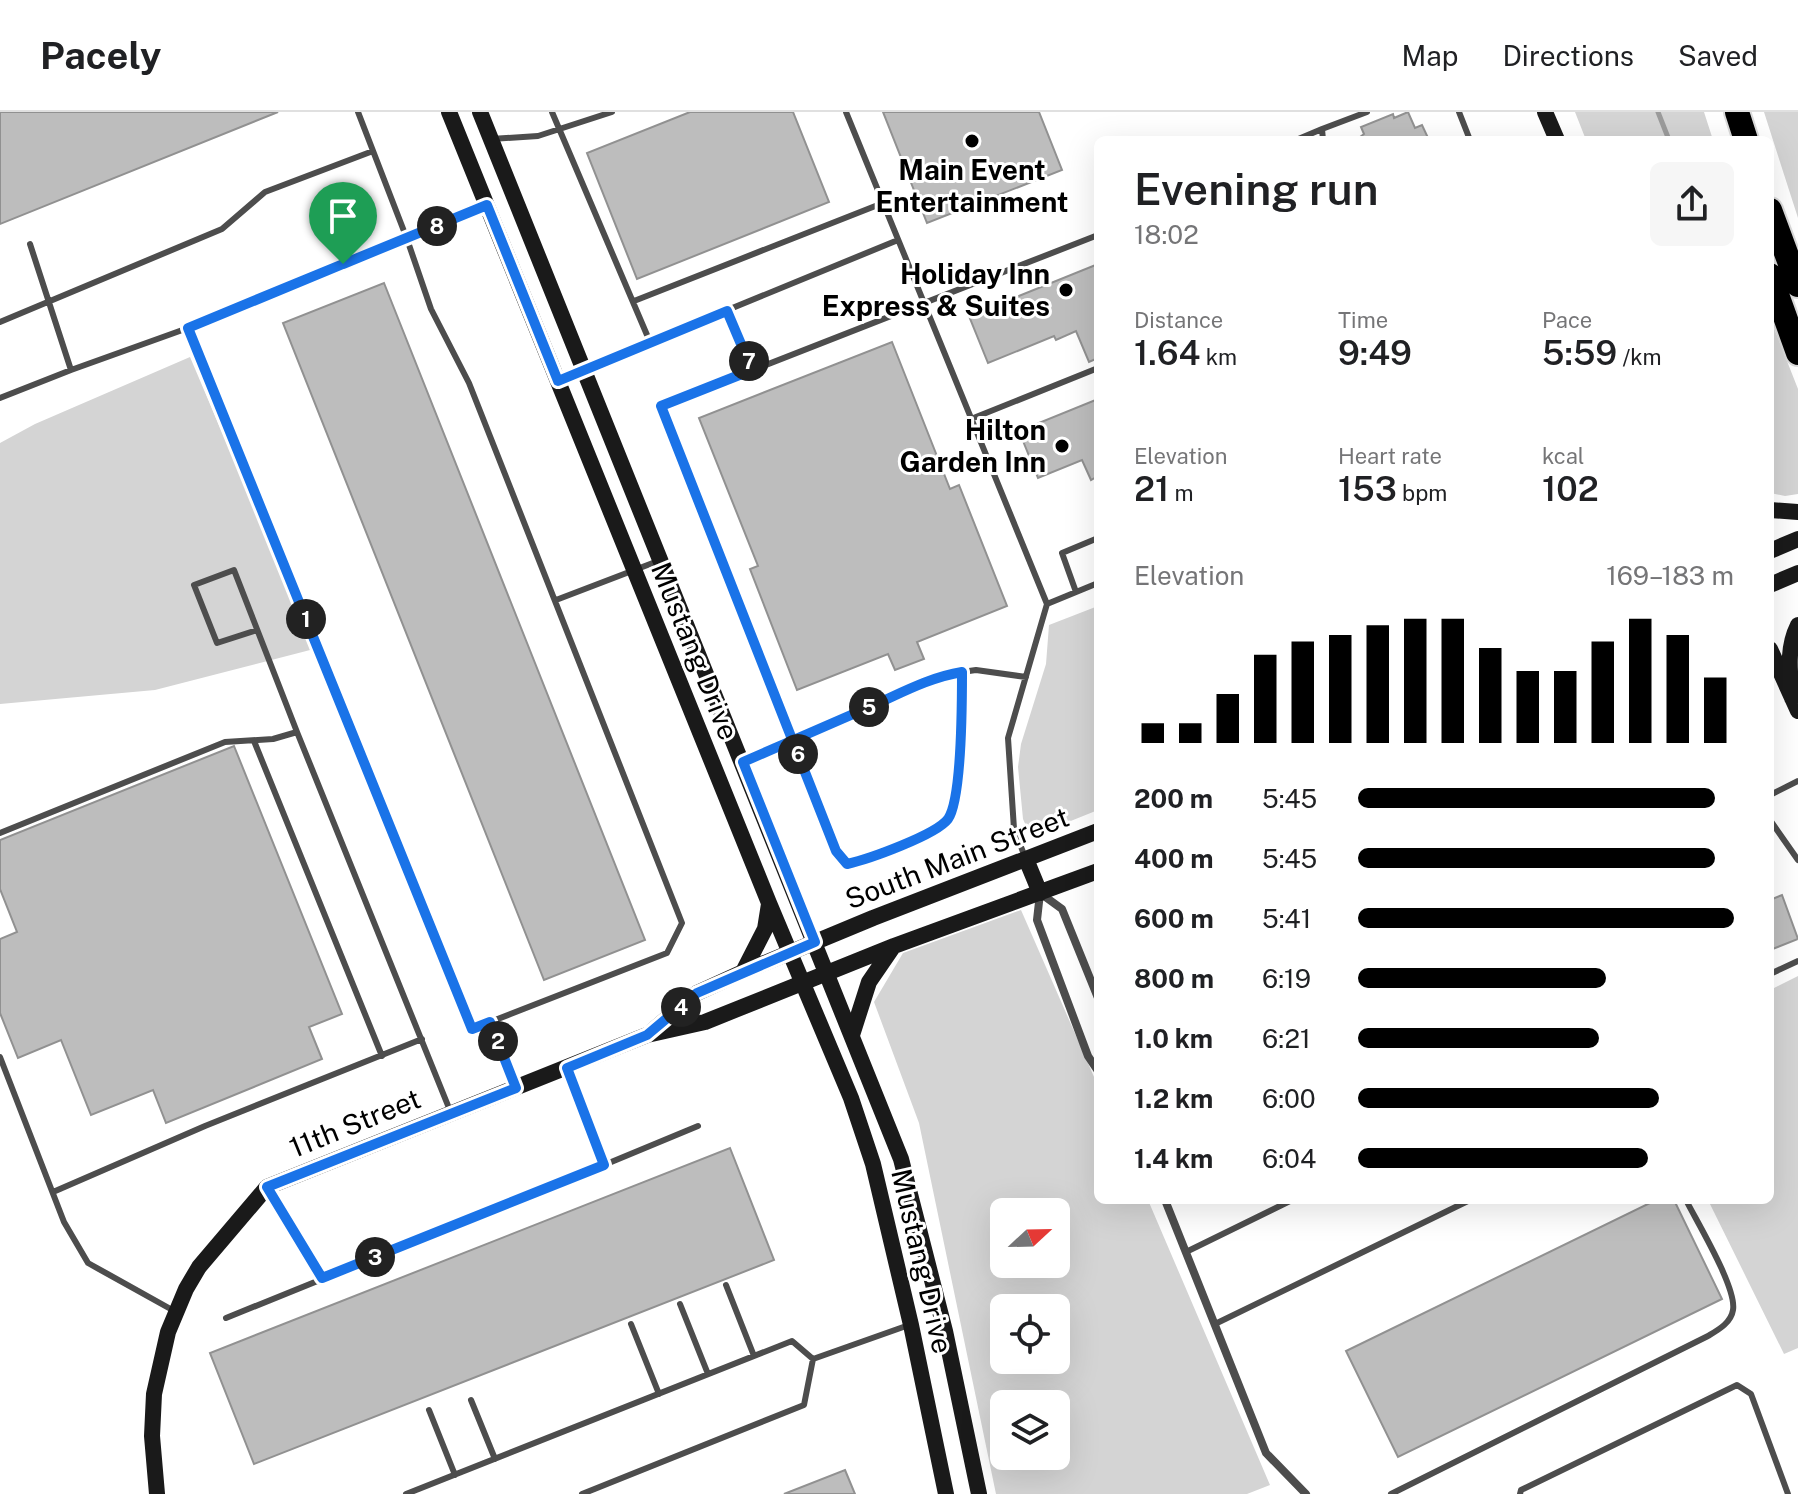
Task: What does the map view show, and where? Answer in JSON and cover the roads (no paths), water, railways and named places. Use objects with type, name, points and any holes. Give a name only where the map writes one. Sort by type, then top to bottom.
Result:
[{"type":"highway","points":[[1737,112],[1745,136]]},
{"type":"highway","points":[[1774,221],[1798,285]]},
{"type":"highway","points":[[1774,286],[1798,353]]},
{"type":"main road","name":"Mustang Drive","points":[[449,112],[851,1098],[873,1164],[946,1494]]},
{"type":"main road","name":"Mustang Drive","points":[[480,112],[901,1159],[945,1331],[979,1494]]},
{"type":"main road","points":[[1545,112],[1555,136]]},
{"type":"main road","points":[[558,381],[584,369]]},
{"type":"main road","points":[[1774,510],[1798,512]]},
{"type":"main road","points":[[1774,549],[1798,539]]},
{"type":"main road","points":[[1774,583],[1798,573]]},
{"type":"main road","points":[[1795,704],[1789,658],[1791,641],[1798,625]]},
{"type":"main road","points":[[1774,661],[1795,704]]},
{"type":"main road","name":"South Main Street","points":[[790,953],[1094,833]]},
{"type":"main road","points":[[1026,859],[1040,893]]},
{"type":"main road","points":[[802,982],[1094,873]]},
{"type":"main road","points":[[743,972],[765,929],[769,903]]},
{"type":"main road","points":[[852,1035],[869,982],[894,946]]},
{"type":"main road","name":"11th Street","points":[[647,1035],[697,993],[790,953]]},
{"type":"main road","name":"11th Street","points":[[157,1494],[152,1436],[154,1394],[168,1332],[199,1267],[267,1187],[647,1035],[705,1022],[802,982]]},
{"type":"street","points":[[1094,988],[1062,909],[1040,893],[1037,920],[1094,1065]]},
{"type":"street","points":[[1167,1204],[1266,1453],[1306,1494]]},
{"type":"lane","points":[[188,328],[472,1029],[667,953],[682,923],[469,383],[431,309],[358,112]]},
{"type":"lane","points":[[552,112],[650,342]]},
{"type":"lane","points":[[491,139],[538,136],[612,112]]},
{"type":"lane","points":[[846,112],[1047,604],[1008,738],[1014,829],[1026,859]]},
{"type":"lane","points":[[1305,136],[1367,112]]},
{"type":"lane","points":[[1459,112],[1468,136]]},
{"type":"lane","points":[[1322,129],[1323,136]]},
{"type":"lane","points":[[0,322],[222,229],[265,192],[373,151]]},
{"type":"lane","points":[[634,301],[883,203]]},
{"type":"lane","points":[[0,398],[188,328],[487,205]]},
{"type":"lane","points":[[962,672],[958,769],[950,817],[937,831],[847,864],[836,851],[661,406],[1094,237]]},
{"type":"lane","points":[[584,369],[898,240]]},
{"type":"lane","points":[[30,244],[71,370]]},
{"type":"lane","points":[[727,311],[752,370]]},
{"type":"lane","points":[[971,419],[1094,370]]},
{"type":"lane","points":[[1076,592],[1062,553],[1094,540]]},
{"type":"lane","points":[[556,600],[661,559]]},
{"type":"lane","points":[[257,630],[217,643],[194,585],[234,570],[451,1113]]},
{"type":"lane","points":[[1047,604],[1094,585]]},
{"type":"lane","points":[[743,762],[941,675],[976,670],[1026,677]]},
{"type":"lane","points":[[0,833],[225,742],[254,741],[297,732]]},
{"type":"lane","points":[[254,741],[382,1056]]},
{"type":"lane","points":[[1774,793],[1798,781]]},
{"type":"lane","points":[[1774,826],[1798,860]]},
{"type":"lane","points":[[1774,839],[1781,836]]},
{"type":"lane","points":[[1774,972],[1798,961]]},
{"type":"lane","points":[[490,1022],[516,1088]]},
{"type":"lane","points":[[53,1192],[205,1126],[422,1039]]},
{"type":"lane","points":[[0,1057],[64,1222],[88,1263],[177,1310]]},
{"type":"lane","points":[[567,1068],[604,1165]]},
{"type":"lane","points":[[226,1318],[698,1126]]},
{"type":"lane","points":[[267,1187],[322,1278]]},
{"type":"lane","points":[[1186,1252],[1284,1204]]},
{"type":"lane","points":[[1215,1324],[1462,1204]]},
{"type":"lane","points":[[1391,1494],[1726,1325],[1733,1310],[1731,1290],[1688,1204]]},
{"type":"lane","points":[[726,1285],[754,1356]]},
{"type":"lane","points":[[680,1304],[708,1374]]},
{"type":"lane","points":[[631,1324],[659,1394]]},
{"type":"lane","points":[[813,1359],[911,1325]]},
{"type":"lane","points":[[406,1494],[792,1341],[813,1359]]},
{"type":"lane","points":[[582,1494],[804,1405],[813,1359]]},
{"type":"lane","points":[[1520,1494],[1521,1490],[1737,1385],[1751,1394],[1788,1494]]},
{"type":"lane","points":[[471,1400],[495,1459]]},
{"type":"lane","points":[[429,1410],[455,1475]]},
{"type":"waterway","points":[[1658,112],[1667,136]]},
{"type":"place","name":"Main Event Entertainment","points":[[972,141]]},
{"type":"place","name":"Holiday Inn Express & Suites","points":[[1066,290]]},
{"type":"place","name":"Hilton Garden Inn","points":[[1062,446]]}]
